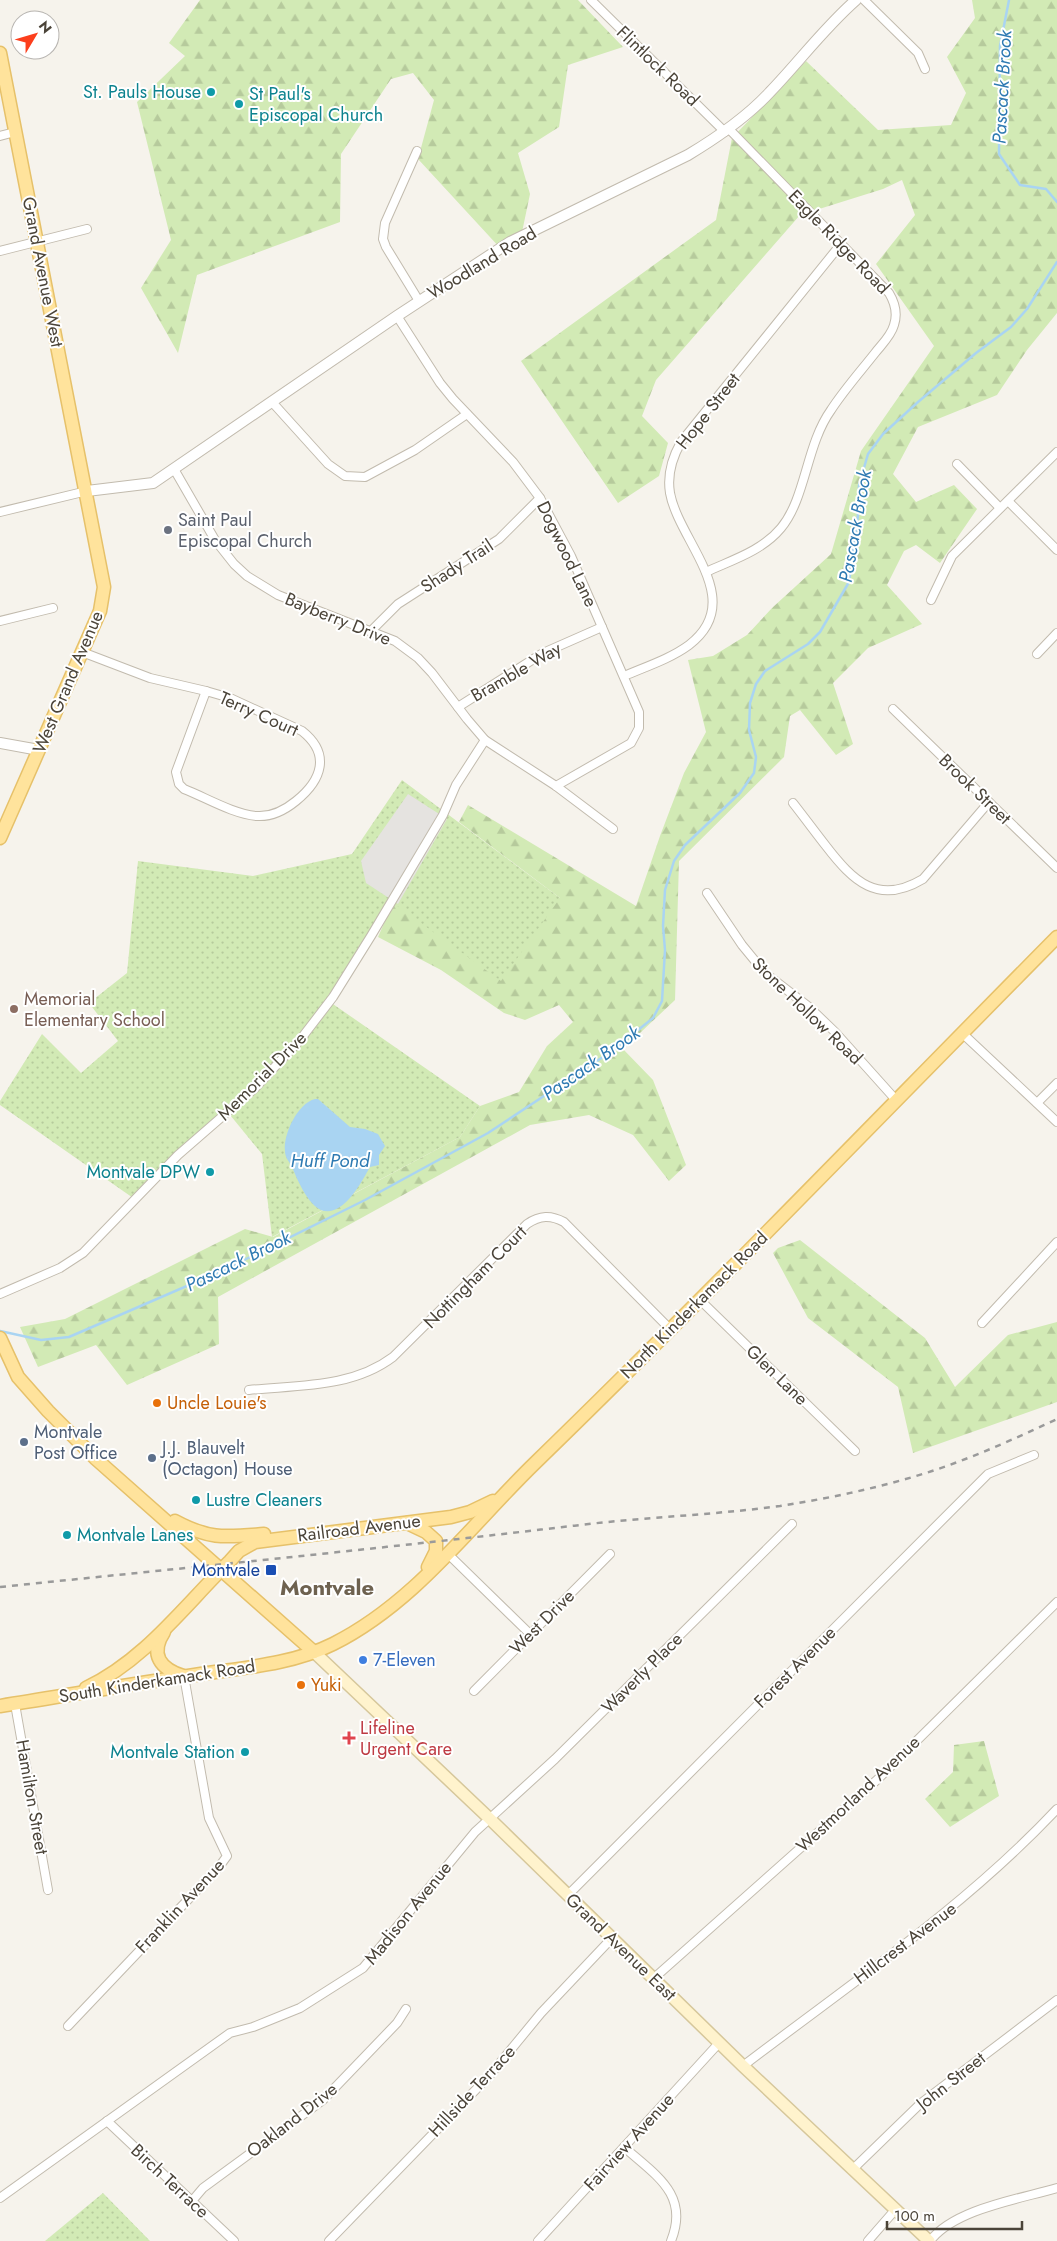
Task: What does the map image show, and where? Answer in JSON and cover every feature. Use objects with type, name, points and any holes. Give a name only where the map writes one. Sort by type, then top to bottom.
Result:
[{"type":"main road","name":"Grand Avenue West","points":[[0,53],[87,491]]},
{"type":"main road","name":"West Grand Avenue","points":[[0,838],[100,611],[104,587],[87,491]]},
{"type":"main road","name":"North Kinderkamack Road","points":[[314,1652],[350,1635],[371,1621],[407,1592],[448,1554],[503,1494],[670,1329],[1057,937]]},
{"type":"main road","points":[[0,1338],[8,1357],[25,1386],[48,1410],[96,1458],[314,1652]]},
{"type":"main road","name":"Railroad Avenue","points":[[172,1620],[240,1551],[255,1542],[451,1517],[487,1505],[503,1494]]},
{"type":"main road","points":[[160,1515],[168,1516],[184,1526],[210,1536],[221,1538],[269,1534],[283,1538]]},
{"type":"main road","points":[[407,1523],[426,1532],[448,1554]]},
{"type":"main road","points":[[407,1592],[432,1562],[436,1551],[436,1541]]},
{"type":"main road","points":[[172,1620],[160,1638],[157,1650],[160,1662],[169,1672],[184,1676]]},
{"type":"main road","points":[[62,1696],[102,1680],[121,1668],[133,1659],[172,1620]]},
{"type":"main road","name":"Grand Avenue East","points":[[314,1652],[490,1819],[743,2066],[930,2241]]},
{"type":"main road","name":"South Kinderkamack Road","points":[[0,1706],[282,1662],[314,1652]]},
{"type":"street","name":"Flintlock Road","points":[[591,0],[727,130]]},
{"type":"street","name":"Woodland Road","points":[[87,491],[153,483],[419,301],[510,242],[688,155],[727,130],[769,93],[836,19],[856,0]]},
{"type":"street","points":[[864,0],[918,53],[925,69]]},
{"type":"street","name":"Eagle Ridge Road","points":[[706,572],[760,547],[781,528],[793,507],[821,425],[891,334],[896,308],[889,292],[727,130]]},
{"type":"street","points":[[0,136],[15,132]]},
{"type":"street","points":[[417,151],[385,223],[383,239],[419,301]]},
{"type":"street","points":[[0,251],[36,240],[87,229]]},
{"type":"street","name":"Hope Street","points":[[624,676],[681,650],[696,638],[706,624],[712,607],[711,584],[672,501],[669,478],[675,454],[687,434],[841,244]]},
{"type":"street","name":"Dogwood Lane","points":[[397,316],[440,383],[514,462],[540,498],[558,530],[639,712],[640,721],[636,736],[625,748],[556,786]]},
{"type":"street","points":[[272,402],[328,464],[339,473],[353,478],[365,477],[406,454],[467,414]]},
{"type":"street","points":[[931,600],[952,556],[1057,452]]},
{"type":"street","points":[[957,464],[1000,508]]},
{"type":"street","name":"Bayberry Drive","points":[[174,468],[215,540],[234,564],[247,576],[278,595],[372,630],[395,641],[418,658],[485,740],[556,786],[613,828]]},
{"type":"street","points":[[0,512],[87,491]]},
{"type":"street","name":"Shady Trail","points":[[372,630],[398,604],[499,539],[540,498]]},
{"type":"street","points":[[1008,501],[1057,550]]},
{"type":"street","points":[[0,620],[53,608]]},
{"type":"street","name":"Bramble Way","points":[[458,707],[543,653],[602,627]]},
{"type":"street","points":[[1037,654],[1057,633]]},
{"type":"street","name":"Terry Court","points":[[82,652],[150,678],[206,691],[246,705],[302,731],[310,737],[319,753],[320,762],[316,780],[311,788],[288,807],[269,815],[258,816],[242,813],[184,789],[179,784],[176,772],[206,691]]},
{"type":"street","name":"Brook Street","points":[[893,709],[1057,868]]},
{"type":"street","name":"Memorial Drive","points":[[0,1294],[60,1268],[83,1253],[102,1236],[178,1155],[255,1088],[289,1053],[320,1016],[371,936],[443,815],[456,785],[485,740]]},
{"type":"street","points":[[0,743],[39,750]]},
{"type":"street","points":[[793,803],[855,880],[878,890],[891,891],[912,886],[923,879],[989,802]]},
{"type":"street","name":"Stone Hollow Road","points":[[707,893],[742,945],[761,968],[835,1032],[896,1100]]},
{"type":"street","points":[[962,1032],[1057,1122]]},
{"type":"street","points":[[1037,1103],[1057,1083]]},
{"type":"street","name":"Nottingham Court","points":[[249,1390],[341,1380],[368,1373],[382,1366],[527,1224],[542,1217],[550,1216],[564,1222],[670,1329]]},
{"type":"street","points":[[982,1323],[1057,1242]]},
{"type":"street","name":"Glen Lane","points":[[699,1299],[855,1451]]},
{"type":"street","name":"Forest Avenue","points":[[568,1895],[988,1474],[1034,1455]]},
{"type":"street","name":"Waverly Place","points":[[490,1819],[555,1759],[792,1524]]},
{"type":"street","points":[[448,1554],[530,1634]]},
{"type":"street","name":"West Drive","points":[[474,1691],[610,1554]]},
{"type":"street","name":"Westmorland Avenue","points":[[653,1979],[878,1779],[1057,1602]]},
{"type":"street","name":"Franklin Avenue","points":[[68,2026],[219,1867],[227,1856],[209,1818],[184,1676]]},
{"type":"street","name":"Hamilton Street","points":[[15,1704],[48,1890]]},
{"type":"street","name":"Hillcrest Avenue","points":[[743,2066],[958,1902],[1014,1854],[1057,1809]]},
{"type":"street","name":"Madison Avenue","points":[[0,2198],[230,2032],[253,2026],[300,2008],[363,1968],[469,1840],[490,1819]]},
{"type":"street","name":"Hillside Terrace","points":[[329,2241],[490,2075],[541,2013],[612,1938]]},
{"type":"street","name":"John Street","points":[[852,2170],[920,2104],[1057,2000]]},
{"type":"street","name":"Oakland Drive","points":[[192,2200],[203,2188],[323,2100],[398,2022],[406,2009]]},
{"type":"street","name":"Fairview Avenue","points":[[538,2241],[719,2043]]},
{"type":"street","name":"Birch Terrace","points":[[106,2121],[234,2241]]},
{"type":"street","points":[[624,2147],[663,2182],[675,2198],[678,2217],[671,2241]]},
{"type":"street","points":[[930,2241],[945,2226],[969,2215],[1057,2188]]},
{"type":"street","points":[[868,2241],[895,2210]]},
{"type":"green space","points":[[200,0],[578,0],[623,47],[568,65],[559,127],[518,153],[530,194],[521,237],[501,249],[418,159],[434,100],[413,73],[391,79],[341,154],[340,222],[197,275],[178,353],[141,288],[171,240],[137,102],[185,56],[169,43]]},
{"type":"green space","points":[[972,0],[1057,0],[1057,313],[1027,350],[997,395],[918,427],[893,474],[916,502],[954,485],[977,509],[940,563],[916,545],[904,551],[887,585],[922,624],[868,648],[833,683],[853,744],[836,755],[800,710],[790,716],[784,757],[679,861],[675,1000],[623,1049],[653,1080],[686,1165],[669,1181],[633,1135],[589,1115],[530,1125],[218,1297],[219,1344],[127,1385],[96,1345],[38,1367],[20,1327],[65,1319],[245,1229],[273,1237],[460,1137],[480,1106],[519,1092],[547,1046],[573,1022],[559,1005],[525,1020],[504,1013],[441,970],[378,937],[393,903],[560,898],[459,822],[468,805],[636,906],[684,773],[706,732],[688,660],[713,656],[747,635],[772,608],[831,554],[861,451],[934,346],[876,264],[915,215],[902,180],[883,189],[800,215],[656,380],[642,416],[668,443],[659,476],[618,503],[521,361],[716,220],[732,138],[806,61],[878,130],[951,125],[966,93],[947,57],[975,18]]},
{"type":"green space","points":[[402,780],[560,898],[501,981],[393,903],[330,1002],[480,1106],[460,1137],[272,1237],[262,1154],[226,1110],[136,1200],[0,1105],[0,1101],[42,1034],[81,1073],[118,1041],[89,1003],[127,973],[138,861],[253,876],[352,854]]},
{"type":"green space","points":[[800,1240],[925,1338],[955,1387],[1008,1335],[1057,1322],[1057,1402],[913,1453],[898,1387],[808,1318],[773,1253],[778,1248]]},
{"type":"green space","points":[[984,1741],[999,1796],[950,1827],[925,1799],[953,1772],[954,1745]]},
{"type":"green space","points":[[103,2193],[150,2241],[45,2241]]},
{"type":"shaded area","points":[[408,794],[447,819],[398,904],[366,883],[361,861]]},
{"type":"water","name":"Huff Pond","points":[[318,1099],[350,1127],[365,1129],[378,1134],[385,1146],[379,1155],[379,1165],[370,1167],[345,1203],[334,1210],[326,1211],[319,1209],[313,1204],[302,1188],[285,1153],[286,1136],[293,1120],[303,1106]]},
{"type":"waterway","name":"Pascack Brook","points":[[1009,0],[1000,46],[999,154],[1020,185],[1046,189],[1057,202]]},
{"type":"waterway","name":"Pascack Brook","points":[[0,1331],[41,1340],[69,1337],[226,1269],[365,1200],[488,1133],[612,1051],[653,1018],[662,1001],[665,950],[663,926],[665,890],[674,861],[685,845],[740,793],[754,773],[756,757],[749,730],[750,703],[756,684],[765,671],[808,644],[820,632],[849,582],[858,515],[859,485],[868,454],[883,434],[918,402],[976,353],[1011,327],[1027,309],[1057,262]]},
{"type":"railway","points":[[0,1587],[605,1522],[780,1506],[895,1482],[948,1466],[1057,1419]]},
{"type":"place","name":"St. Pauls House","points":[[211,92]]},
{"type":"place","name":"St Paul's Episcopal Church","points":[[239,104]]},
{"type":"place","name":"Saint Paul Episcopal Church","points":[[168,530]]},
{"type":"place","name":"Memorial Elementary School","points":[[14,1009]]},
{"type":"place","name":"Montvale DPW","points":[[210,1172]]},
{"type":"place","name":"Uncle Louie's","points":[[157,1403]]},
{"type":"place","name":"Montvale Post Office","points":[[24,1442]]},
{"type":"place","name":"J.J. Blauvelt (Octagon) House","points":[[152,1458]]},
{"type":"place","name":"Lustre Cleaners","points":[[196,1500]]},
{"type":"place","name":"Montvale Lanes","points":[[67,1535]]},
{"type":"place","name":"Montvale","points":[[271,1570]]},
{"type":"place","name":"7-Eleven","points":[[363,1660]]},
{"type":"place","name":"Yuki","points":[[301,1685]]},
{"type":"place","name":"Lifeline Urgent Care","points":[[349,1738]]},
{"type":"place","name":"Montvale Station","points":[[245,1752]]},
{"type":"district","name":"Montvale","points":[[327,1587]]}]
